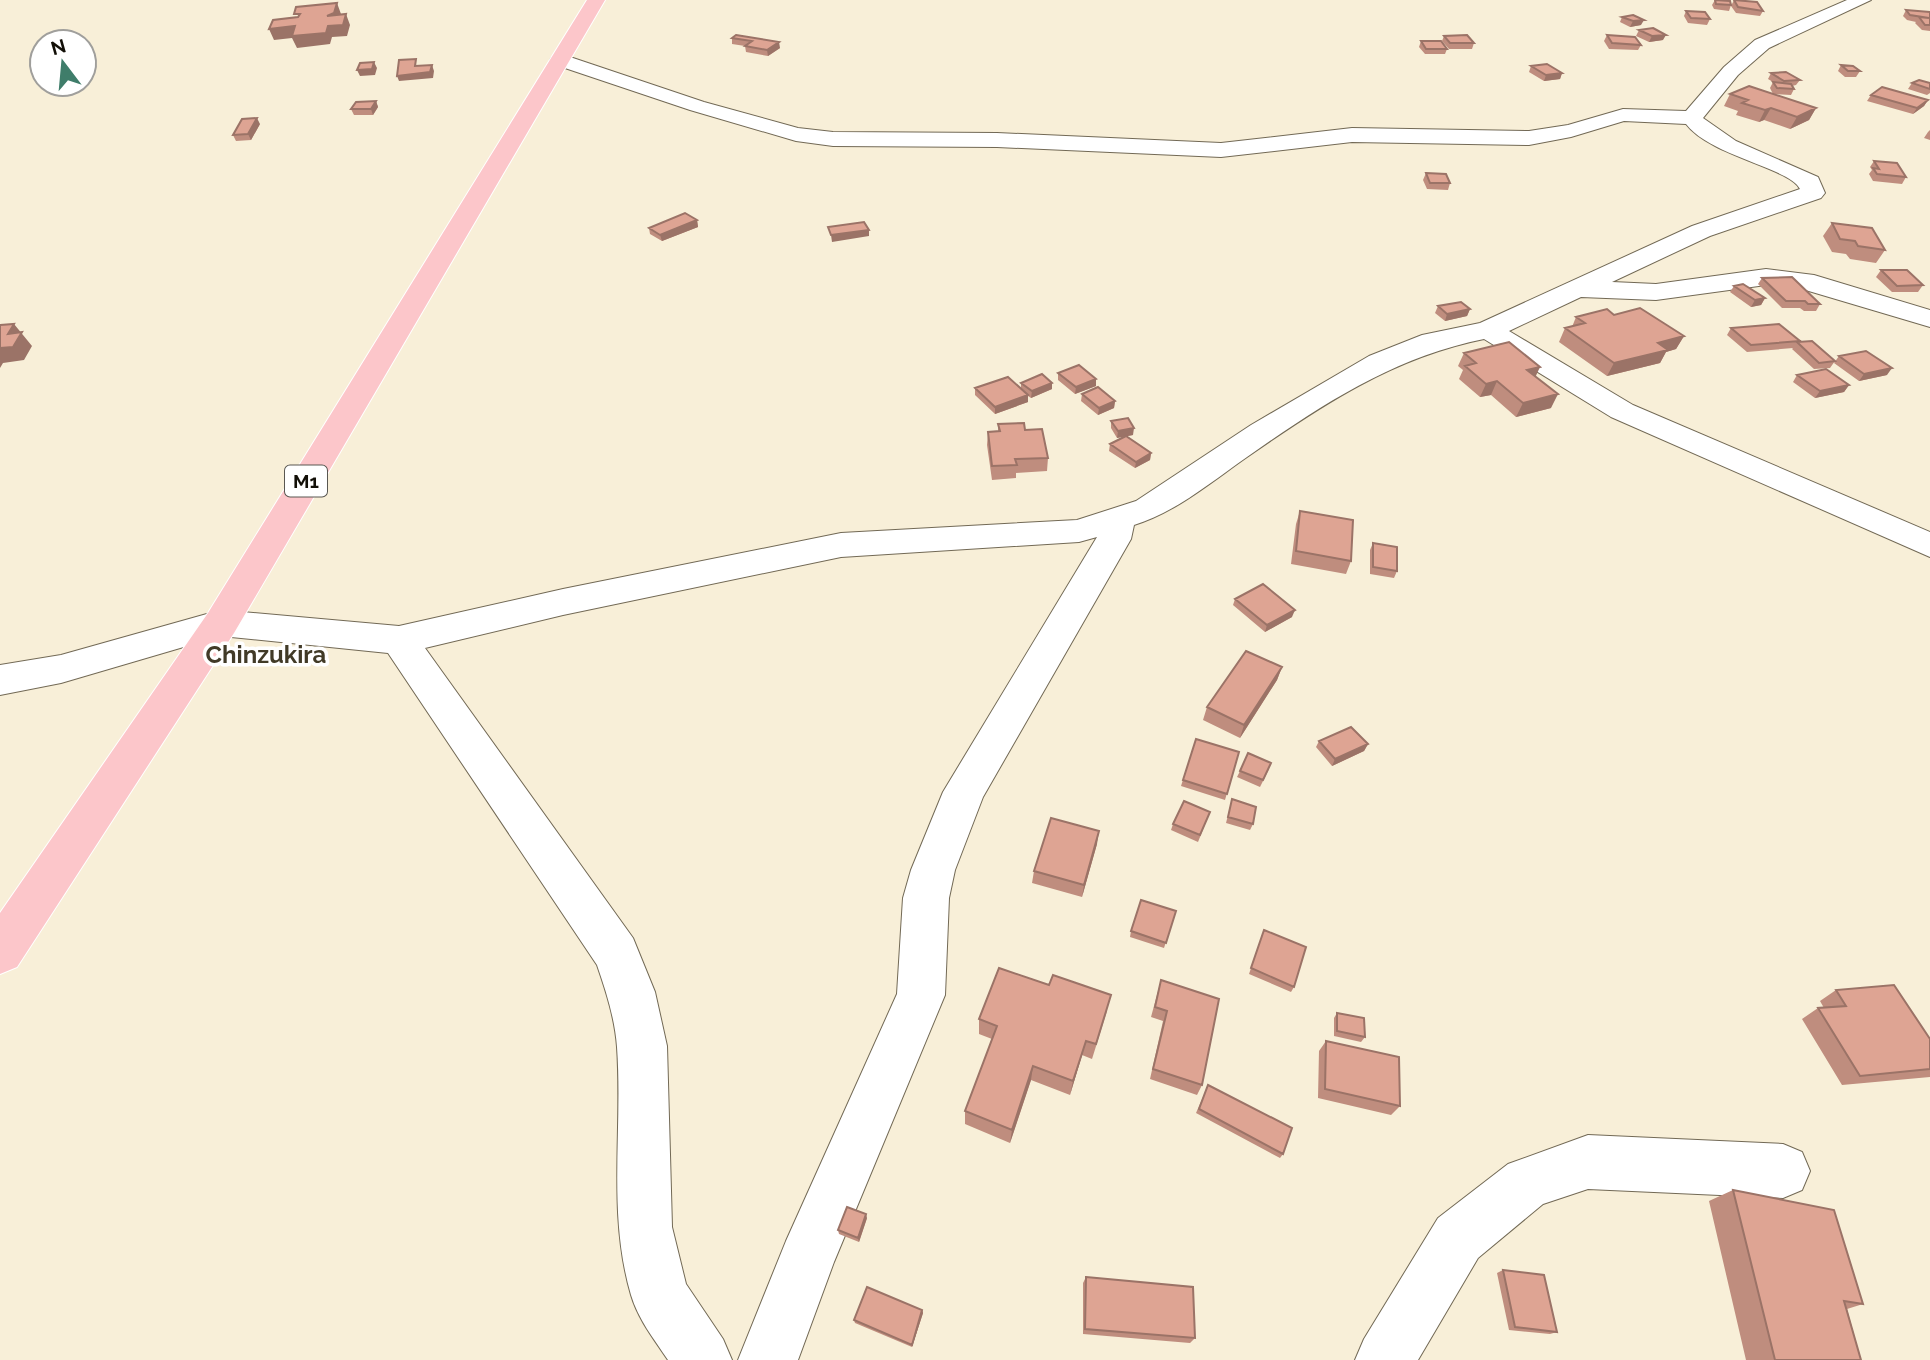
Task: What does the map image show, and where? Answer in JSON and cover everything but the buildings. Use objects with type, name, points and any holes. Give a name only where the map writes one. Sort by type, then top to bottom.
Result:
[{"type":"highway","name":"M1","points":[[0,952],[221,623],[596,0]]},
{"type":"street","points":[[1692,118],[1731,71],[1762,44],[1862,0]]},
{"type":"street","points":[[560,60],[709,109],[811,137],[833,139],[984,140],[1170,150],[1221,149],[1352,135],[1529,138],[1571,131],[1623,116],[1692,118]]},
{"type":"street","points":[[0,680],[61,669],[221,623],[399,640],[563,602],[841,545],[1079,531],[1118,520],[1148,509],[1262,432],[1379,362],[1432,341],[1488,330],[1700,231],[1812,194],[1810,182],[1791,169],[1702,133],[1692,118]]},
{"type":"street","points":[[1574,289],[1656,292],[1766,277],[1805,281],[1930,319]]},
{"type":"street","points":[[1488,330],[1622,411],[1930,545]]},
{"type":"street","points":[[768,1360],[806,1261],[921,995],[926,898],[933,870],[964,792],[1114,539],[1118,520]]},
{"type":"street","points":[[399,640],[616,953],[631,992],[642,1046],[644,1227],[660,1296],[702,1360]]},
{"type":"street","points":[[1385,1360],[1458,1238],[1527,1183],[1588,1162],[1783,1171]]},
{"type":"district","name":"Chinzukira","points":[[266,655]]}]
